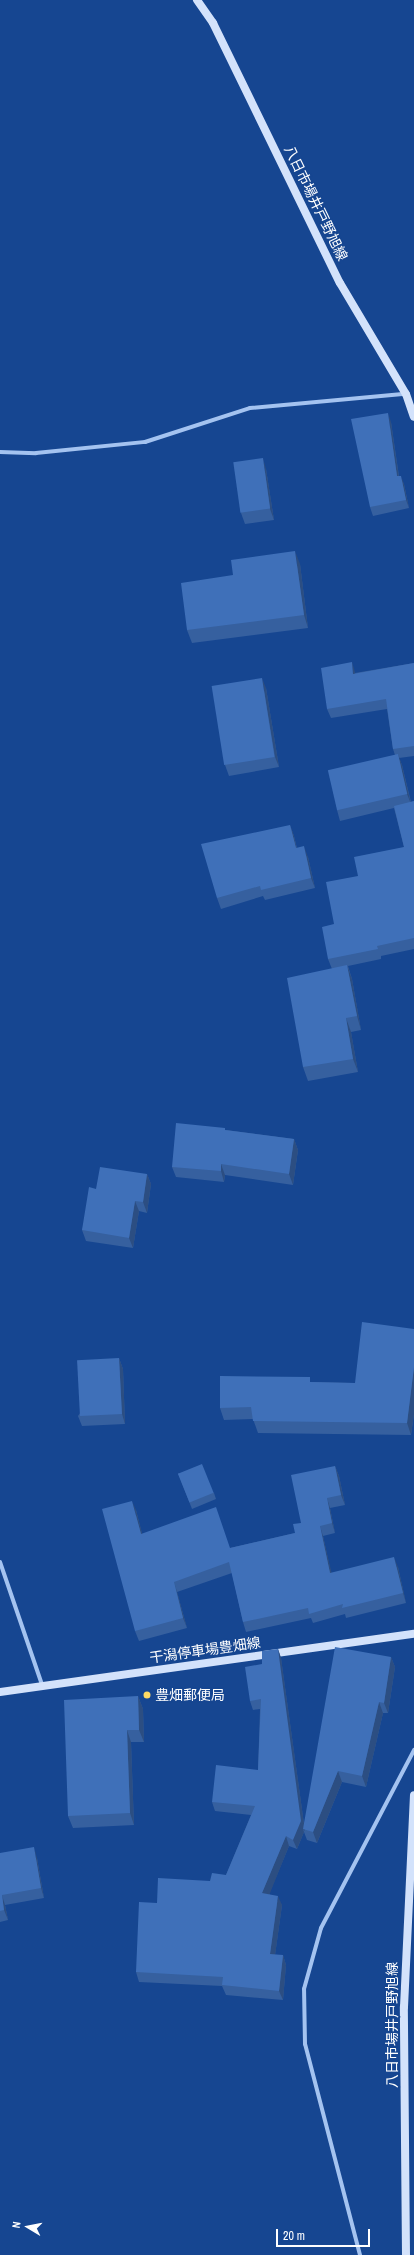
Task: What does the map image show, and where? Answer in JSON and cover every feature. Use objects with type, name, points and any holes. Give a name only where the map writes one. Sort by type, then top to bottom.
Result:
[{"type":"main road","name":"八日市場井戸野旭線","points":[[197,0],[213,23],[340,283],[406,394],[414,417]]},
{"type":"main road","name":"干潟停車場豊畑線","points":[[0,1692],[414,1634]]},
{"type":"main road","name":"八日市場井戸野旭線","points":[[406,2255],[404,2007],[414,1795]]},
{"type":"street","points":[[0,452],[36,453],[145,442],[250,408],[406,394]]},
{"type":"street","points":[[0,1562],[42,1685]]},
{"type":"street","points":[[360,2255],[304,2044],[304,1989],[321,1928],[414,1750]]},
{"type":"building","points":[[388,413],[397,476],[401,476],[406,500],[370,507],[351,419]]},
{"type":"building","points":[[263,458],[270,509],[240,513],[233,462]]},
{"type":"building","points":[[295,551],[304,615],[187,630],[181,583],[233,575],[231,560]]},
{"type":"building","points":[[352,662],[353,674],[414,663],[414,746],[393,749],[386,699],[327,709],[321,668]]},
{"type":"building","points":[[262,678],[275,757],[224,765],[212,686]]},
{"type":"building","points":[[398,754],[407,794],[337,810],[328,770]]},
{"type":"building","points":[[414,801],[414,938],[377,946],[378,949],[328,959],[322,927],[334,924],[326,882],[358,876],[354,857],[404,847],[394,806]]},
{"type":"building","points":[[290,825],[296,848],[304,846],[311,878],[261,890],[260,886],[217,898],[201,844]]},
{"type":"building","points":[[347,965],[357,1016],[346,1018],[353,1059],[303,1067],[287,978]]},
{"type":"building","points":[[176,1123],[225,1128],[225,1130],[294,1139],[289,1174],[221,1164],[221,1171],[172,1167]]},
{"type":"building","points":[[100,1167],[147,1174],[143,1202],[135,1201],[129,1238],[82,1230],[89,1187],[96,1189]]},
{"type":"building","points":[[362,1322],[414,1329],[414,1367],[407,1423],[253,1421],[251,1407],[220,1408],[220,1376],[310,1377],[310,1382],[355,1383]]},
{"type":"building","points":[[119,1358],[122,1414],[80,1416],[77,1360]]},
{"type":"building","points":[[202,1464],[214,1493],[190,1502],[178,1474]]},
{"type":"building","points":[[335,1466],[341,1495],[327,1498],[332,1523],[320,1526],[330,1573],[394,1557],[403,1593],[342,1608],[343,1604],[309,1614],[308,1608],[243,1622],[229,1562],[174,1582],[183,1618],[135,1631],[102,1509],[132,1501],[141,1534],[216,1507],[230,1548],[295,1533],[293,1524],[301,1523],[291,1475]]},
{"type":"building","points":[[335,1647],[391,1657],[384,1703],[379,1702],[362,1776],[338,1771],[313,1832],[303,1829]]},
{"type":"building","points":[[278,1649],[301,1821],[293,1840],[286,1836],[262,1893],[278,1896],[270,1954],[283,1955],[279,1991],[222,1985],[223,1977],[136,1972],[139,1902],[157,1903],[158,1878],[210,1881],[212,1873],[226,1875],[255,1806],[212,1802],[216,1765],[258,1770],[261,1699],[250,1701],[245,1667],[262,1664],[262,1651]]},
{"type":"building","points":[[138,1696],[139,1730],[127,1730],[130,1813],[68,1816],[64,1700]]},
{"type":"building","points":[[34,1847],[41,1888],[2,1895],[4,1910],[0,1911],[0,1853]]},
{"type":"place","name":"豊畑郵便局","points":[[147,1695]]}]
